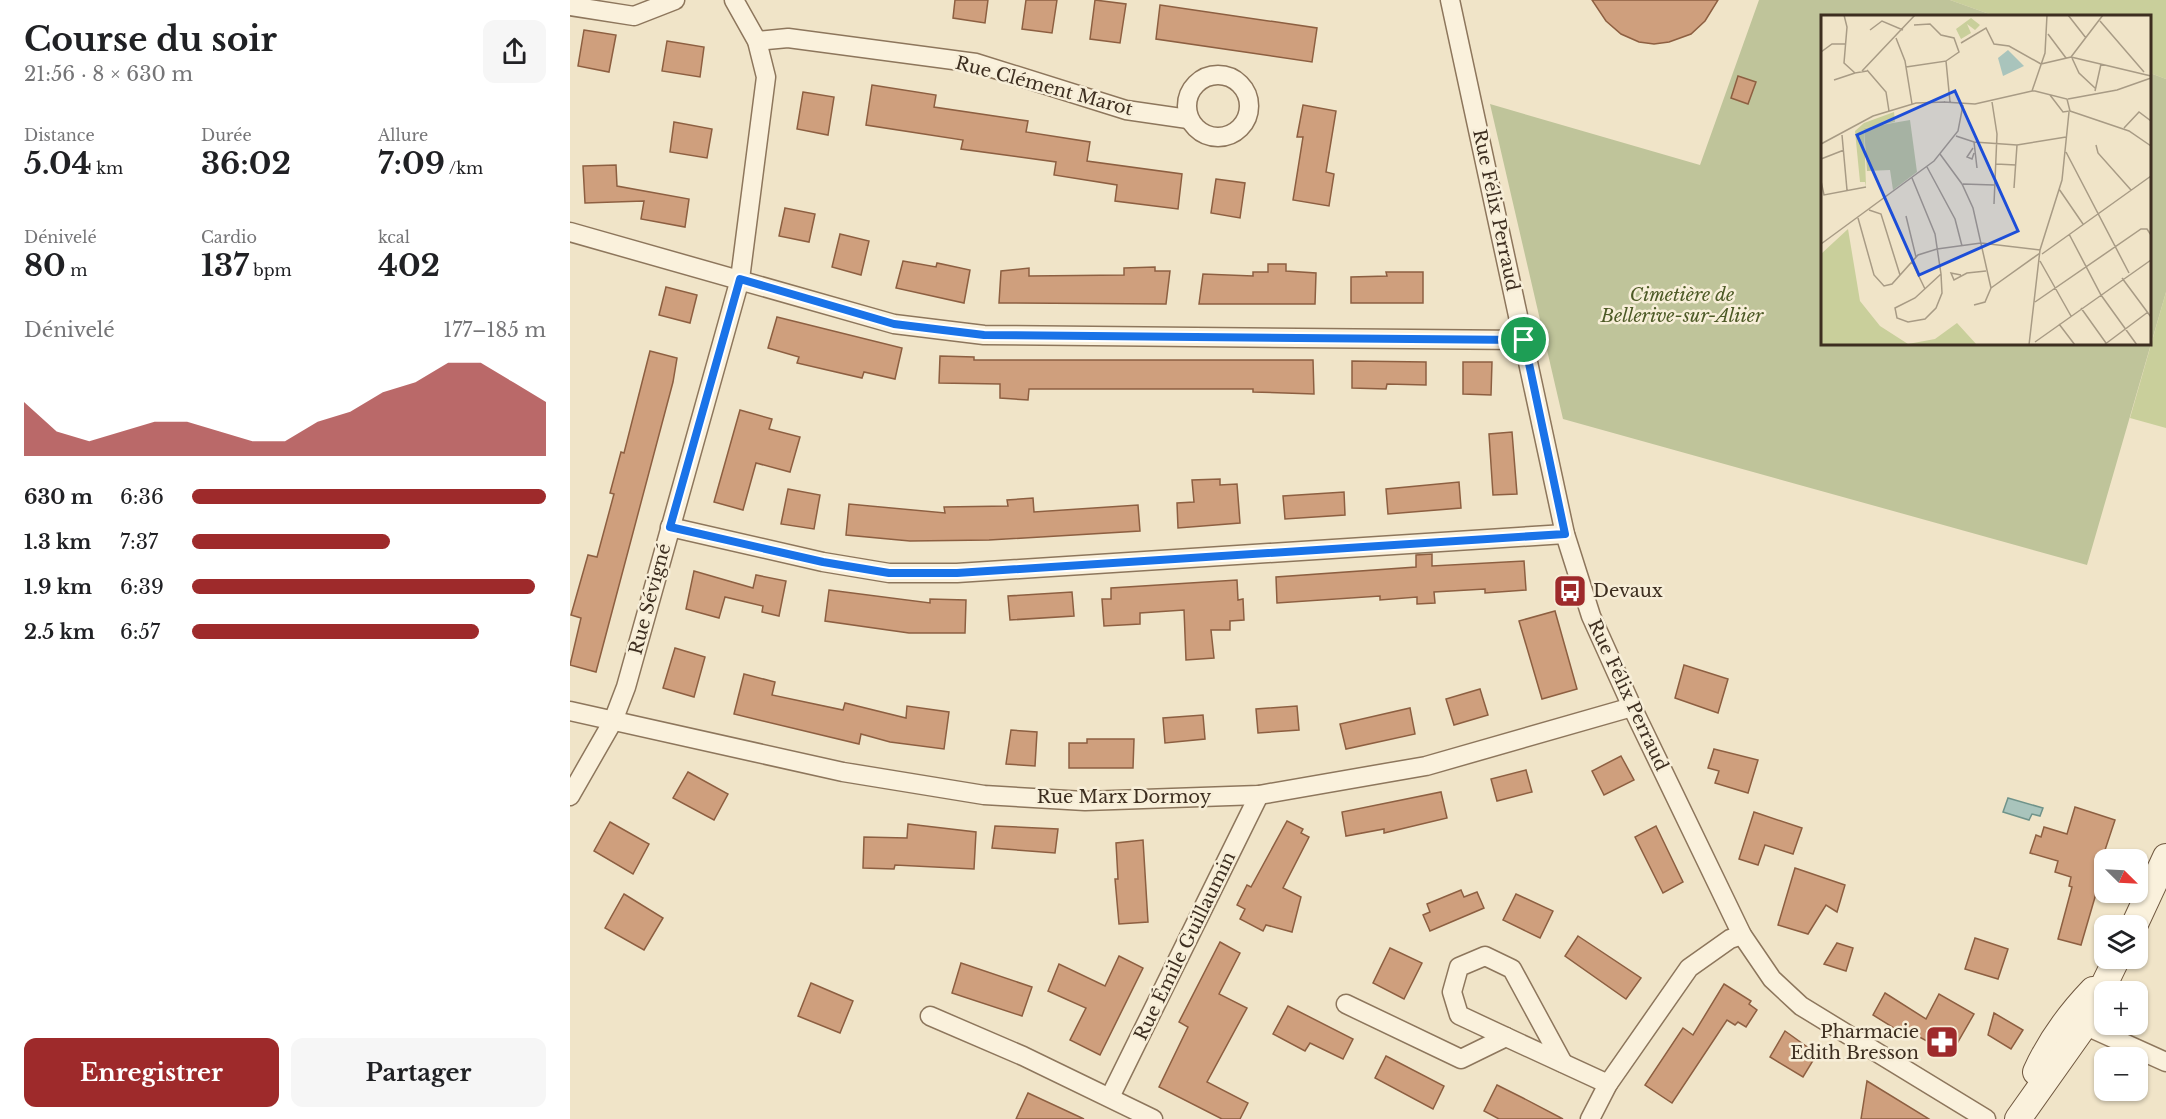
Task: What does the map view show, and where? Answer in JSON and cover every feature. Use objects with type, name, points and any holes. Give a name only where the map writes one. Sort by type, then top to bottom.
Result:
[{"type":"main road","points":[[2139,915],[2166,857]]},
{"type":"main road","points":[[2016,1119],[2046,1050],[2076,1022],[2110,969]]},
{"type":"street","points":[[570,6],[634,16],[675,0]]},
{"type":"street","name":"Rue Sévigné","points":[[570,796],[613,721],[626,687],[740,279],[766,77],[757,41],[734,0]]},
{"type":"street","name":"Rue Félix Perraud","points":[[1450,0],[1565,534],[1591,616],[1632,707],[1742,935],[1772,979],[1801,1006],[1986,1119]]},
{"type":"street","name":"Rue Clément Marot","points":[[757,41],[788,38],[976,63],[1126,110],[1188,119]]},
{"type":"street","points":[[570,232],[894,324],[984,335],[1524,340]]},
{"type":"street","points":[[670,527],[889,573],[957,573],[1565,534]]},
{"type":"street","name":"Rue Marx Dormoy","points":[[570,711],[843,772],[984,795],[1085,801],[1259,795],[1426,766],[1632,707]]},
{"type":"street","name":"Rue Émile Guillaumin","points":[[1110,1097],[1259,795]]},
{"type":"street","points":[[1590,1119],[1608,1084],[1689,968],[1730,939],[1742,935]]},
{"type":"street","points":[[1563,1063],[1512,969],[1485,956],[1459,967],[1452,992],[1459,1015],[1608,1084]]},
{"type":"street","points":[[1346,1004],[1461,1059],[1506,1037]]},
{"type":"street","points":[[930,1016],[1110,1097],[1153,1119]]},
{"type":"street","points":[[2076,1022],[2166,1062]]},
{"type":"green space","name":"Cimetière de Bellerive-sur-Aliier","points":[[1759,0],[1950,0],[1992,15],[1821,15],[1821,345],[2151,345],[2087,565],[1563,419],[1490,104],[1700,165]]},
{"type":"green space","points":[[1950,0],[2166,0],[2166,79],[2151,73],[2151,15],[1992,15]]},
{"type":"green space","name":"Cimetière de Bellerive-sur-Aliier","points":[[2151,73],[2166,79],[2166,292],[2151,344]]},
{"type":"green space","points":[[2166,292],[2166,428],[2130,418]]},
{"type":"water","points":[[2008,798],[2043,808],[2040,816],[2032,814],[2029,820],[2003,812]]},
{"type":"building","points":[[955,0],[988,0],[985,23],[953,18]]},
{"type":"building","points":[[1026,0],[1057,0],[1052,33],[1022,29]]},
{"type":"building","points":[[1095,0],[1126,4],[1120,43],[1090,39]]},
{"type":"building","points":[[1592,0],[1718,0],[1705,21],[1691,34],[1669,42],[1654,44],[1639,42],[1621,34],[1606,21]]},
{"type":"building","points":[[1160,5],[1317,28],[1312,62],[1156,39]]},
{"type":"building","points":[[584,30],[616,35],[609,72],[578,66]]},
{"type":"building","points":[[667,41],[704,47],[700,77],[662,71]]},
{"type":"building","points":[[1738,76],[1756,82],[1748,104],[1731,98]]},
{"type":"building","points":[[872,85],[936,95],[934,107],[1028,121],[1026,132],[1090,142],[1087,161],[1182,174],[1178,209],[1115,201],[1117,185],[1054,175],[1056,162],[961,149],[963,140],[866,125]]},
{"type":"building","points":[[803,92],[834,97],[828,135],[797,129]]},
{"type":"building","points":[[1303,105],[1336,111],[1326,172],[1334,174],[1329,206],[1293,200],[1303,137],[1297,137]]},
{"type":"building","points":[[674,122],[712,129],[707,158],[670,152]]},
{"type":"building","points":[[616,165],[617,186],[689,199],[685,227],[641,219],[644,201],[585,203],[583,166]]},
{"type":"building","points":[[1216,179],[1245,183],[1240,218],[1211,213]]},
{"type":"building","points":[[785,208],[815,214],[809,242],[779,236]]},
{"type":"building","points":[[840,234],[869,241],[861,275],[832,267]]},
{"type":"building","points":[[903,261],[936,267],[937,263],[970,270],[964,303],[896,288]]},
{"type":"building","points":[[1268,264],[1286,264],[1286,271],[1316,273],[1315,304],[1199,304],[1203,274],[1253,276],[1253,272],[1268,272]]},
{"type":"building","points":[[1155,267],[1155,271],[1170,271],[1166,304],[999,303],[1001,271],[1029,268],[1029,276],[1124,275],[1124,268]]},
{"type":"building","points":[[1386,272],[1423,272],[1423,303],[1351,303],[1351,277],[1387,276]]},
{"type":"building","points":[[666,287],[697,295],[690,323],[659,315]]},
{"type":"building","points":[[777,317],[902,348],[895,379],[864,372],[862,378],[797,363],[799,357],[768,348]]},
{"type":"building","points":[[650,351],[677,358],[673,382],[596,672],[570,665],[581,618],[571,615],[588,555],[597,557],[614,494],[610,493],[621,452],[624,453]]},
{"type":"building","points":[[940,356],[974,357],[974,360],[1313,360],[1314,394],[1253,392],[1253,389],[1029,389],[1028,400],[1000,398],[1000,384],[939,383]]},
{"type":"building","points":[[1352,361],[1426,362],[1426,385],[1387,384],[1386,389],[1352,388]]},
{"type":"building","points":[[1463,362],[1492,362],[1491,395],[1463,394]]},
{"type":"building","points":[[740,410],[772,419],[769,429],[800,437],[790,472],[756,463],[743,510],[714,502]]},
{"type":"building","points":[[1512,432],[1517,494],[1493,495],[1489,434]]},
{"type":"building","points":[[1220,479],[1220,485],[1237,484],[1240,523],[1178,528],[1177,503],[1194,502],[1192,480]]},
{"type":"building","points":[[1459,482],[1461,508],[1388,514],[1386,489]]},
{"type":"building","points":[[788,489],[820,495],[814,529],[781,524]]},
{"type":"building","points":[[1344,492],[1345,515],[1285,519],[1283,496]]},
{"type":"building","points":[[1033,498],[1034,512],[1138,505],[1140,531],[989,540],[910,541],[846,535],[849,504],[945,513],[944,507],[1008,506],[1007,500]]},
{"type":"building","points":[[1432,554],[1432,566],[1524,561],[1526,590],[1485,593],[1485,589],[1434,592],[1435,603],[1417,604],[1417,597],[1380,600],[1380,596],[1277,603],[1276,577],[1416,567],[1416,555]]},
{"type":"building","points":[[694,571],[753,588],[756,575],[786,581],[779,616],[762,612],[763,606],[725,597],[719,618],[686,609]]},
{"type":"building","points":[[1237,580],[1238,600],[1243,599],[1244,620],[1230,621],[1230,630],[1211,630],[1214,658],[1186,660],[1184,610],[1140,613],[1140,624],[1104,626],[1102,599],[1111,599],[1111,588]]},
{"type":"building","points":[[829,590],[930,603],[930,599],[966,600],[965,633],[909,633],[825,621]]},
{"type":"building","points":[[1072,592],[1074,616],[1010,620],[1008,596]]},
{"type":"building","points":[[1555,611],[1577,689],[1542,699],[1519,621]]},
{"type":"building","points":[[675,648],[705,657],[694,697],[663,688]]},
{"type":"building","points":[[1684,665],[1728,679],[1718,713],[1675,698]]},
{"type":"building","points":[[744,674],[775,682],[772,695],[843,710],[845,703],[906,718],[907,706],[949,712],[944,749],[890,742],[861,734],[859,744],[734,714]]},
{"type":"building","points":[[1480,689],[1488,715],[1454,725],[1446,699]]},
{"type":"building","points":[[1297,706],[1299,730],[1258,733],[1256,709]]},
{"type":"building","points":[[1410,708],[1415,734],[1346,749],[1340,724]]},
{"type":"building","points":[[1203,715],[1205,739],[1165,743],[1163,718]]},
{"type":"building","points":[[1011,730],[1037,732],[1035,766],[1006,764]]},
{"type":"building","points":[[1087,739],[1134,739],[1133,768],[1069,768],[1069,743],[1087,743]]},
{"type":"building","points":[[1714,749],[1758,760],[1748,793],[1715,783],[1719,771],[1708,768]]},
{"type":"building","points":[[1621,756],[1634,780],[1604,795],[1592,771]]},
{"type":"building","points":[[1526,770],[1532,792],[1497,801],[1491,779]]},
{"type":"building","points":[[688,772],[728,794],[714,820],[673,798]]},
{"type":"building","points":[[1441,792],[1447,818],[1384,833],[1384,829],[1346,836],[1342,812]]},
{"type":"building","points":[[2075,807],[2115,820],[2105,849],[2094,849],[2094,901],[2081,945],[2058,939],[2072,887],[2069,886],[2071,877],[2055,872],[2058,861],[2030,853],[2036,835],[2041,837],[2044,827],[2067,834]]},
{"type":"building","points":[[1754,812],[1802,828],[1793,854],[1765,845],[1758,865],[1739,859]]},
{"type":"building","points":[[1287,821],[1303,829],[1301,833],[1309,837],[1283,888],[1301,897],[1292,932],[1266,925],[1263,931],[1240,919],[1245,909],[1237,905],[1247,885],[1251,887]]},
{"type":"building","points":[[610,822],[649,844],[633,874],[594,851]]},
{"type":"building","points":[[908,824],[976,832],[974,869],[895,865],[894,869],[863,868],[864,837],[907,838]]},
{"type":"building","points":[[995,826],[1058,829],[1055,853],[992,848]]},
{"type":"building","points":[[1656,826],[1683,882],[1663,893],[1635,837]]},
{"type":"building","points":[[1143,840],[1148,922],[1119,924],[1115,879],[1118,879],[1116,843]]},
{"type":"building","points":[[1795,868],[1845,885],[1837,912],[1826,905],[1808,934],[1778,925]]},
{"type":"building","points":[[1461,890],[1464,897],[1477,892],[1484,908],[1430,931],[1423,915],[1430,912],[1427,904]]},
{"type":"building","points":[[624,894],[663,918],[644,950],[605,928]]},
{"type":"building","points":[[1516,894],[1553,911],[1540,938],[1503,920]]},
{"type":"building","points":[[1578,936],[1641,978],[1626,999],[1565,956]]},
{"type":"building","points":[[1975,938],[2008,949],[1998,979],[1965,969]]},
{"type":"building","points":[[1220,942],[1240,953],[1219,994],[1247,1008],[1207,1082],[1248,1103],[1240,1119],[1222,1119],[1159,1087],[1188,1027],[1179,1022]]},
{"type":"building","points":[[1837,943],[1853,948],[1846,971],[1824,964]]},
{"type":"building","points":[[1390,948],[1422,963],[1404,999],[1373,983]]},
{"type":"building","points":[[1119,956],[1143,968],[1100,1055],[1070,1040],[1086,1008],[1048,991],[1059,964],[1105,986]]},
{"type":"building","points":[[961,963],[1032,987],[1022,1016],[952,993]]},
{"type":"building","points":[[811,983],[853,1001],[840,1033],[798,1016]]},
{"type":"building","points":[[1724,984],[1751,1001],[1749,1004],[1757,1010],[1746,1027],[1738,1022],[1735,1025],[1727,1020],[1672,1103],[1645,1085],[1683,1028],[1693,1035]]},
{"type":"building","points":[[1885,993],[1926,1019],[1939,994],[1974,1014],[1951,1054],[1899,1026],[1897,1030],[1873,1015]]},
{"type":"building","points":[[1288,1006],[1353,1039],[1343,1059],[1310,1043],[1305,1051],[1273,1034]]},
{"type":"building","points":[[1994,1013],[2023,1030],[2011,1049],[1988,1035]]},
{"type":"building","points":[[1785,1031],[1817,1054],[1803,1077],[1770,1057]]},
{"type":"building","points":[[1386,1056],[1444,1086],[1433,1109],[1375,1078]]},
{"type":"building","points":[[1867,1081],[1929,1119],[1861,1119]]},
{"type":"building","points":[[1497,1085],[1563,1119],[1499,1119],[1484,1111]]},
{"type":"building","points":[[1028,1093],[1084,1119],[1016,1119]]},
{"type":"place","name":"Devaux","points":[[1570,591]]},
{"type":"place","name":"Pharmacie Edith Bresson","points":[[1942,1042]]},
{"type":"route","points":[[740,279],[894,324],[984,335],[1524,340],[1565,534],[957,573],[889,573],[823,562],[670,527],[740,279]]}]
